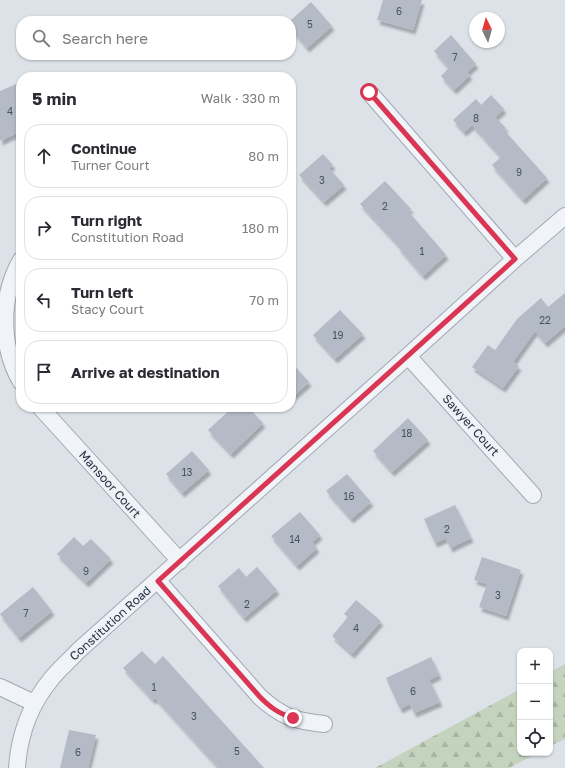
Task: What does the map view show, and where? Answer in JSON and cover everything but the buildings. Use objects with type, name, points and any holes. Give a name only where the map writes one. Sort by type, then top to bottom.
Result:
[{"type":"street","points":[[369,92],[515,259]]},
{"type":"street","name":"Constitution Road","points":[[17,768],[19,748],[26,721],[34,703],[53,676],[515,259],[565,216]]},
{"type":"street","points":[[16,270],[10,281],[7,295],[5,324],[9,357],[16,374]]},
{"type":"street","name":"Sawyer Court","points":[[408,356],[533,495]]},
{"type":"street","name":"Mansoor Court","points":[[45,412],[180,561]]},
{"type":"street","points":[[158,581],[255,691],[271,707],[281,714],[293,718],[324,724]]},
{"type":"street","points":[[0,687],[34,703]]},
{"type":"green space","points":[[565,664],[565,739],[553,745],[553,684],[553,670]]},
{"type":"green space","points":[[517,691],[517,756],[532,756],[509,768],[375,768]]},
{"type":"route","points":[[293,718],[281,714],[260,697],[158,581],[515,259],[369,92]]}]
